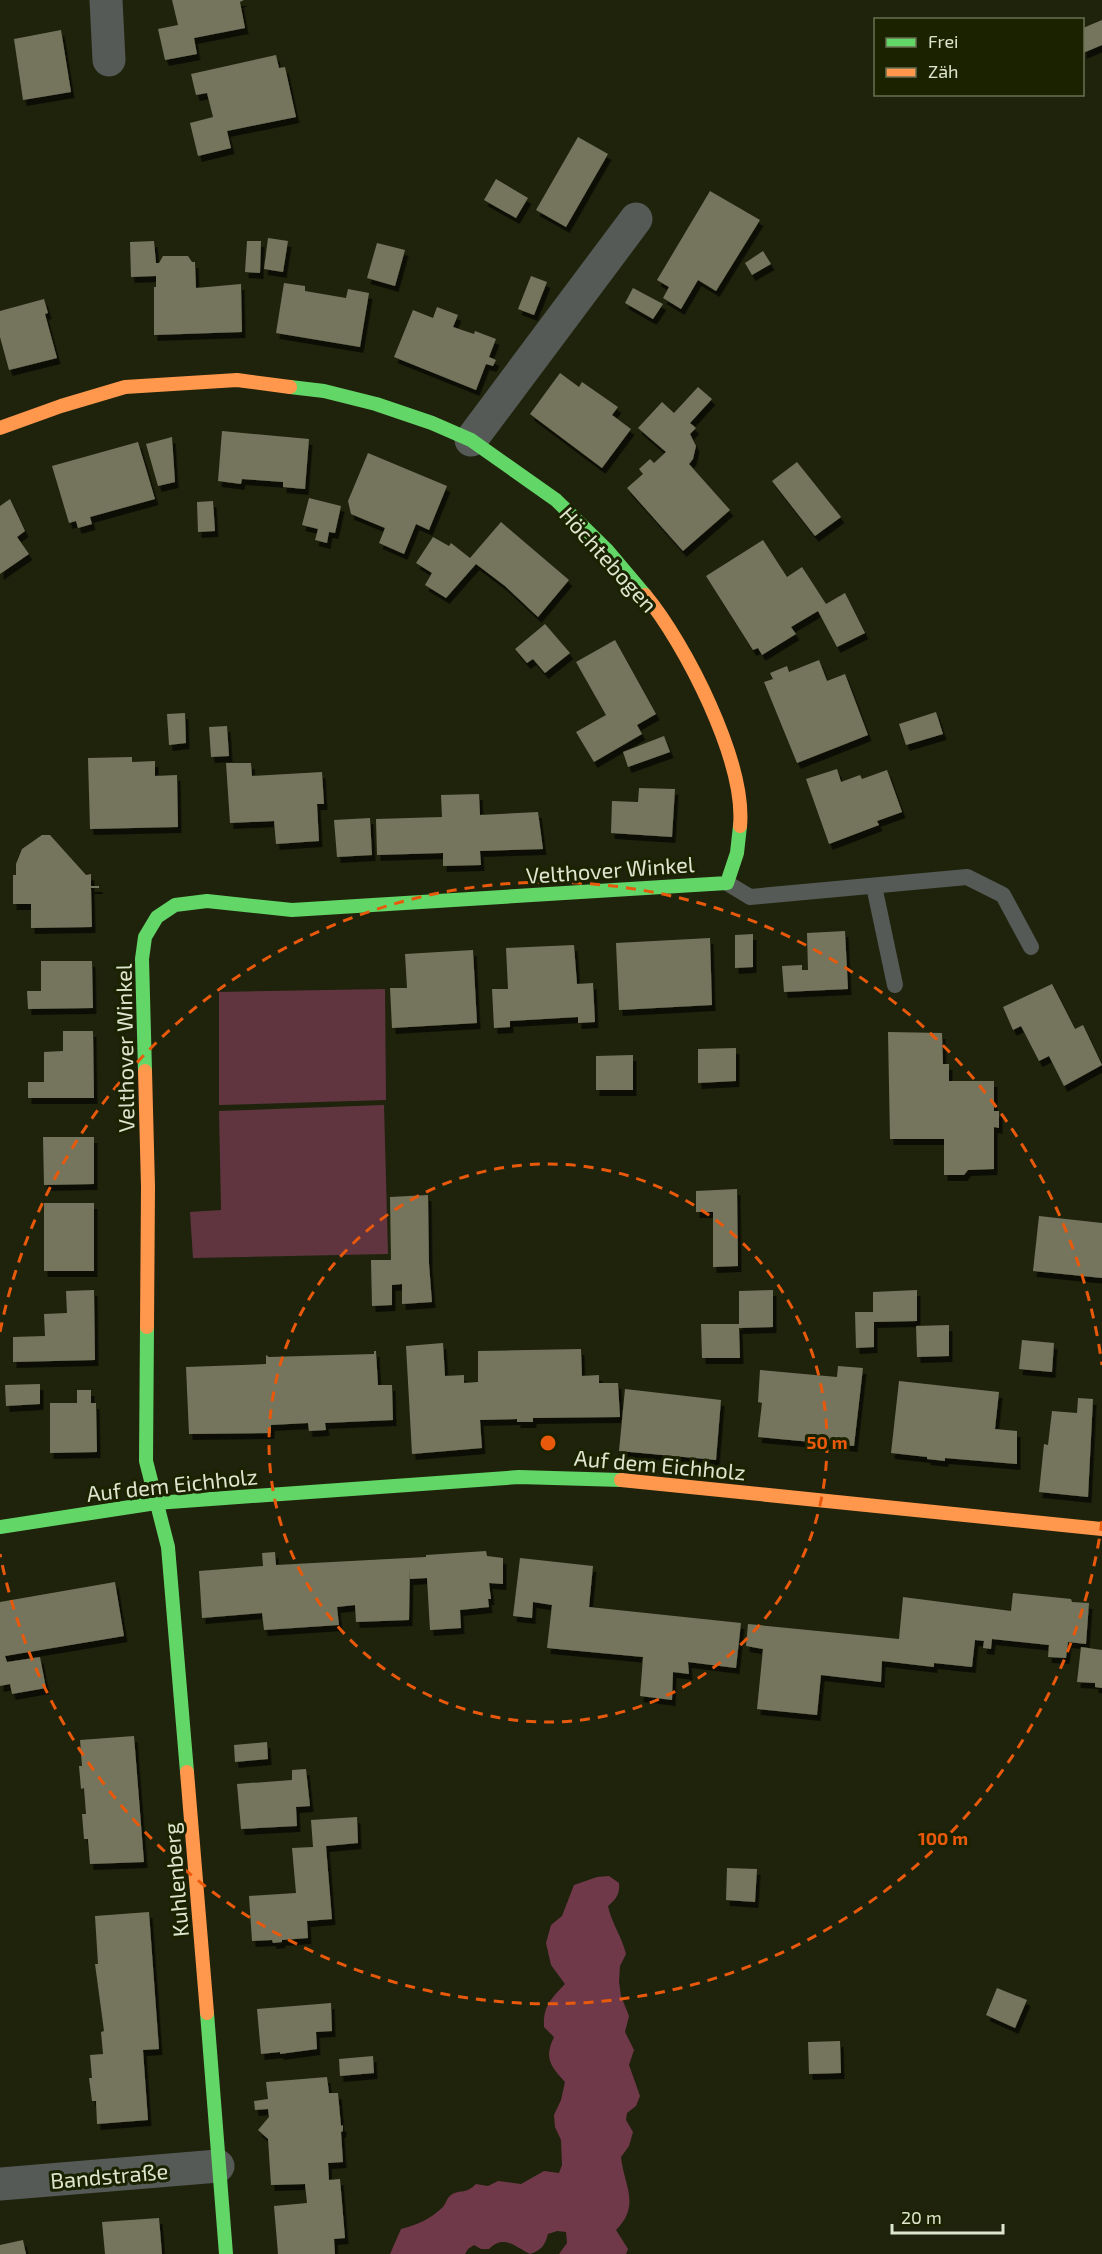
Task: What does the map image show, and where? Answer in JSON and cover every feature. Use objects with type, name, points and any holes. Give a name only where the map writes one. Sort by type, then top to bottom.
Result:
[{"type":"street","points":[[106,0],[109,60]]},
{"type":"street","points":[[471,440],[636,219]]},
{"type":"street","name":"Höchtebogen","points":[[0,428],[125,387],[237,380],[324,391],[376,404],[432,423],[471,440],[556,500],[607,550],[651,602],[689,660],[729,751],[741,813],[737,853],[727,883]]},
{"type":"street","name":"Velthover Winkel","points":[[156,1503],[146,1461],[148,1187],[142,959],[145,937],[157,917],[175,905],[207,901],[292,910],[727,883]]},
{"type":"street","name":"Auf dem Eichholz","points":[[0,1527],[156,1503],[519,1477],[562,1476],[1102,1529]]},
{"type":"street","name":"Kuhlenberg","points":[[156,1503],[168,1547],[226,2254]]},
{"type":"street","name":"Bandstraße","points":[[0,2184],[218,2166]]},
{"type":"lane","points":[[727,883],[750,897],[967,878],[1003,895],[1031,947]]},
{"type":"lane","points":[[874,886],[895,985]]},
{"type":"shaded area","points":[[385,989],[386,1100],[219,1105],[219,992]]},
{"type":"shaded area","points":[[384,1105],[388,1254],[193,1258],[190,1212],[221,1210],[219,1111]]},
{"type":"shaded area","points":[[609,1876],[619,1883],[617,1896],[608,1906],[626,1954],[620,1966],[619,1982],[621,1996],[629,2016],[625,2032],[634,2050],[629,2065],[640,2096],[636,2106],[627,2113],[626,2120],[633,2132],[629,2146],[621,2157],[629,2204],[624,2221],[616,2230],[628,2249],[626,2254],[559,2254],[567,2243],[566,2232],[557,2231],[548,2234],[542,2247],[530,2254],[510,2243],[500,2242],[489,2249],[481,2249],[474,2245],[465,2254],[390,2254],[401,2229],[433,2215],[454,2193],[469,2190],[476,2184],[488,2186],[498,2181],[521,2184],[544,2171],[559,2173],[562,2165],[561,2140],[555,2127],[554,2115],[561,2100],[565,2082],[550,2061],[549,2051],[554,2037],[544,2027],[544,2020],[549,2003],[565,1984],[551,1965],[546,1943],[551,1925],[562,1916],[574,1885],[597,1877]]},
{"type":"building","points":[[172,0],[244,0],[240,2],[245,28],[194,38],[197,54],[165,60],[158,29],[178,25]]},
{"type":"building","points":[[1102,20],[1102,45],[1084,53],[1084,28]]},
{"type":"building","points":[[61,30],[71,92],[23,100],[14,39]]},
{"type":"building","points":[[276,55],[279,68],[285,67],[296,117],[227,131],[231,148],[198,156],[190,123],[213,117],[207,93],[196,95],[191,74]]},
{"type":"building","points":[[578,137],[608,154],[566,227],[536,210]]},
{"type":"building","points":[[496,179],[528,198],[516,218],[484,200]]},
{"type":"building","points":[[710,191],[760,220],[716,291],[698,280],[681,309],[663,298],[669,287],[657,280]]},
{"type":"building","points":[[268,238],[288,241],[283,272],[264,269]]},
{"type":"building","points":[[154,241],[156,263],[159,263],[163,256],[188,256],[192,262],[195,262],[196,288],[241,284],[242,332],[154,335],[156,276],[131,277],[130,242]]},
{"type":"building","points":[[247,241],[261,241],[260,273],[245,272]]},
{"type":"building","points":[[377,243],[405,250],[395,286],[367,278]]},
{"type":"building","points":[[763,251],[771,264],[752,275],[745,263]]},
{"type":"building","points":[[531,276],[547,282],[534,315],[518,309]]},
{"type":"building","points":[[284,283],[305,286],[305,291],[346,298],[348,289],[369,293],[360,347],[276,333]]},
{"type":"building","points":[[633,288],[663,304],[653,319],[625,303]]},
{"type":"building","points":[[44,299],[48,313],[45,314],[57,358],[9,370],[0,337],[0,311]]},
{"type":"building","points":[[437,307],[458,315],[453,327],[474,334],[475,331],[496,339],[489,357],[496,360],[493,366],[486,364],[476,390],[394,357],[413,310],[433,318]]},
{"type":"building","points":[[560,373],[579,387],[582,382],[618,407],[612,415],[631,429],[602,468],[530,414]]},
{"type":"building","points":[[698,387],[712,399],[690,423],[696,428],[690,434],[696,446],[693,459],[689,464],[730,510],[683,551],[627,488],[643,474],[639,469],[650,459],[654,463],[666,452],[638,428],[662,402],[674,413]]},
{"type":"building","points":[[222,431],[309,439],[305,489],[283,487],[283,482],[242,479],[241,484],[218,481]]},
{"type":"building","points":[[172,437],[175,482],[158,486],[146,444]]},
{"type":"building","points":[[138,442],[155,499],[90,517],[92,524],[78,528],[76,521],[69,523],[52,466]]},
{"type":"building","points":[[368,453],[447,486],[429,530],[416,524],[404,554],[379,543],[385,528],[351,514],[348,501]]},
{"type":"building","points":[[797,462],[841,517],[815,536],[772,481]]},
{"type":"building","points":[[309,498],[341,506],[335,533],[329,532],[327,543],[315,540],[318,529],[302,525]]},
{"type":"building","points":[[10,499],[25,531],[17,537],[29,554],[0,574],[0,506]]},
{"type":"building","points":[[213,501],[215,531],[198,532],[197,502]]},
{"type":"building","points":[[501,522],[569,580],[538,617],[505,586],[476,564],[446,598],[425,585],[432,573],[416,563],[433,537],[449,546],[451,543],[470,558]]},
{"type":"building","points":[[763,540],[787,577],[802,567],[826,604],[845,593],[865,633],[837,647],[818,611],[791,627],[796,634],[762,655],[758,648],[753,650],[706,576]]},
{"type":"building","points":[[545,624],[570,653],[545,673],[533,659],[527,663],[515,649]]},
{"type":"building","points":[[615,640],[656,714],[637,725],[642,734],[594,762],[576,732],[606,715],[576,662]]},
{"type":"building","points":[[819,660],[827,681],[845,674],[868,735],[797,763],[764,682],[773,679],[770,673],[787,666],[789,672]]},
{"type":"building","points":[[936,712],[943,734],[906,745],[899,724]]},
{"type":"building","points":[[185,713],[186,743],[169,745],[167,714]]},
{"type":"building","points":[[227,726],[229,756],[211,757],[209,727]]},
{"type":"building","points":[[664,736],[670,752],[628,767],[623,752]]},
{"type":"building","points":[[132,757],[132,762],[155,761],[155,776],[177,775],[178,827],[90,829],[88,758]]},
{"type":"building","points":[[226,763],[251,763],[252,776],[322,772],[324,804],[317,804],[319,841],[276,844],[274,821],[230,823]]},
{"type":"building","points":[[837,769],[841,782],[860,775],[862,779],[887,770],[902,812],[877,821],[879,825],[829,844],[806,779]]},
{"type":"building","points":[[639,788],[675,789],[672,837],[611,833],[612,801],[638,802]]},
{"type":"building","points":[[479,794],[480,815],[538,812],[543,849],[480,851],[481,865],[443,866],[443,853],[377,855],[376,819],[442,817],[441,795]]},
{"type":"building","points":[[370,818],[372,855],[337,857],[334,820]]},
{"type":"building","points":[[42,835],[50,835],[86,875],[91,874],[91,886],[99,886],[99,888],[91,888],[92,927],[31,928],[31,904],[13,904],[13,875],[16,875],[16,864],[22,849]]},
{"type":"building","points":[[845,931],[848,989],[784,992],[782,966],[802,965],[802,970],[808,970],[807,933]]},
{"type":"building","points":[[753,934],[753,967],[735,968],[735,935]]},
{"type":"building","points":[[710,938],[712,1005],[619,1010],[616,943]]},
{"type":"building","points":[[574,945],[577,984],[593,983],[595,1022],[578,1023],[578,1017],[510,1021],[510,1027],[494,1028],[492,989],[508,989],[506,948]]},
{"type":"building","points":[[473,950],[477,1023],[392,1028],[390,988],[407,988],[405,954]]},
{"type":"building","points":[[41,961],[92,961],[93,1008],[28,1009],[27,991],[41,991]]},
{"type":"building","points":[[1052,984],[1075,1029],[1083,1025],[1102,1065],[1064,1086],[1049,1056],[1039,1061],[1021,1026],[1013,1030],[1003,1007]]},
{"type":"building","points":[[63,1031],[93,1031],[94,1098],[28,1098],[28,1082],[44,1082],[44,1052],[63,1051]]},
{"type":"building","points":[[888,1032],[942,1033],[943,1064],[949,1064],[949,1081],[994,1081],[994,1111],[999,1111],[999,1128],[994,1127],[994,1169],[968,1170],[964,1175],[944,1175],[944,1139],[890,1139]]},
{"type":"building","points":[[736,1048],[736,1081],[698,1083],[698,1049]]},
{"type":"building","points":[[633,1055],[633,1090],[596,1090],[596,1056]]},
{"type":"building","points":[[43,1137],[94,1137],[94,1184],[44,1185]]},
{"type":"building","points":[[737,1189],[738,1266],[713,1267],[713,1212],[696,1212],[696,1191]]},
{"type":"building","points":[[428,1195],[432,1302],[402,1304],[402,1284],[392,1285],[392,1305],[372,1306],[371,1260],[391,1260],[390,1197]]},
{"type":"building","points":[[44,1203],[94,1203],[94,1271],[44,1271]]},
{"type":"building","points":[[1039,1216],[1102,1223],[1102,1278],[1033,1271]]},
{"type":"building","points":[[94,1290],[95,1360],[13,1362],[13,1337],[45,1336],[44,1314],[67,1313],[66,1291]]},
{"type":"building","points":[[773,1290],[773,1327],[739,1328],[740,1358],[702,1358],[701,1324],[739,1324],[739,1291]]},
{"type":"building","points":[[917,1290],[917,1321],[874,1322],[874,1347],[856,1348],[855,1312],[873,1312],[873,1292]]},
{"type":"building","points":[[949,1325],[949,1356],[917,1357],[916,1326]]},
{"type":"building","points":[[1022,1340],[1054,1343],[1052,1372],[1019,1369]]},
{"type":"building","points":[[443,1343],[445,1376],[464,1375],[464,1383],[478,1382],[478,1351],[581,1349],[582,1376],[599,1375],[599,1383],[618,1383],[620,1417],[533,1418],[533,1422],[517,1422],[517,1419],[480,1420],[482,1448],[412,1454],[406,1346]]},
{"type":"building","points":[[376,1351],[378,1385],[392,1385],[393,1420],[325,1423],[326,1430],[309,1431],[308,1423],[271,1425],[271,1433],[189,1434],[186,1367],[266,1364],[266,1355],[269,1357],[374,1354]]},
{"type":"building","points":[[838,1366],[863,1368],[854,1446],[758,1437],[762,1403],[758,1402],[760,1370],[837,1377]]},
{"type":"building","points":[[899,1381],[999,1392],[995,1429],[1017,1431],[1017,1464],[945,1458],[945,1461],[891,1453]]},
{"type":"building","points":[[40,1384],[40,1404],[6,1406],[5,1385]]},
{"type":"building","points":[[625,1389],[721,1400],[716,1460],[619,1451]]},
{"type":"building","points":[[77,1390],[91,1390],[91,1403],[96,1403],[97,1452],[50,1453],[50,1403],[77,1403]]},
{"type":"building","points":[[1078,1398],[1093,1399],[1088,1497],[1039,1492],[1044,1444],[1048,1445],[1052,1411],[1077,1413]]},
{"type":"building","points":[[486,1551],[487,1556],[503,1558],[503,1584],[489,1583],[491,1599],[488,1599],[489,1607],[460,1610],[461,1628],[430,1630],[427,1578],[410,1579],[410,1566],[409,1620],[356,1622],[355,1605],[337,1607],[339,1625],[264,1630],[262,1613],[202,1618],[199,1571],[263,1566],[262,1553],[275,1552],[276,1565],[426,1557],[426,1555]]},
{"type":"building","points":[[520,1558],[593,1566],[589,1607],[741,1623],[736,1668],[688,1662],[689,1674],[673,1672],[672,1700],[640,1696],[643,1657],[547,1648],[552,1605],[533,1602],[532,1618],[513,1616]]},
{"type":"building","points":[[115,1582],[124,1636],[5,1656],[7,1662],[40,1657],[46,1688],[12,1694],[10,1684],[0,1686],[0,1602]]},
{"type":"building","points":[[1013,1593],[1089,1603],[1086,1644],[1068,1642],[1066,1658],[1048,1657],[1049,1645],[992,1639],[991,1649],[983,1648],[984,1641],[975,1640],[972,1667],[934,1663],[934,1667],[882,1661],[881,1682],[821,1675],[817,1715],[757,1709],[763,1649],[746,1646],[748,1624],[899,1639],[903,1597],[1011,1611]]},
{"type":"building","points":[[1081,1647],[1102,1650],[1102,1688],[1095,1687],[1095,1683],[1077,1682]]},
{"type":"building","points":[[134,1736],[144,1862],[90,1864],[88,1839],[84,1839],[82,1814],[86,1814],[79,1766],[82,1766],[80,1740]]},
{"type":"building","points":[[267,1742],[268,1759],[235,1762],[234,1745]]},
{"type":"building","points":[[306,1769],[310,1806],[296,1807],[297,1826],[241,1829],[237,1784],[292,1780],[292,1770]]},
{"type":"building","points":[[357,1817],[358,1843],[326,1846],[332,1919],[307,1921],[308,1938],[273,1943],[272,1940],[252,1941],[249,1896],[296,1893],[292,1848],[313,1847],[311,1820]]},
{"type":"building","points":[[727,1868],[757,1869],[755,1902],[726,1900]]},
{"type":"building","points":[[149,1912],[159,2049],[143,2050],[148,2120],[97,2124],[96,2101],[92,2101],[89,2078],[92,2078],[90,2055],[103,2054],[101,2032],[104,2031],[95,1964],[98,1964],[95,1916]]},
{"type":"building","points":[[997,1988],[1027,2000],[1015,2028],[986,2015]]},
{"type":"building","points":[[331,2003],[332,2031],[316,2032],[317,2049],[261,2054],[257,2009]]},
{"type":"building","points":[[840,2041],[841,2073],[809,2074],[808,2042]]},
{"type":"building","points":[[373,2056],[374,2073],[340,2076],[339,2059]]},
{"type":"building","points":[[327,2077],[329,2093],[338,2093],[341,2126],[343,2125],[341,2132],[343,2162],[328,2163],[329,2180],[340,2179],[345,2238],[334,2239],[335,2254],[278,2254],[274,2206],[307,2203],[305,2184],[271,2185],[268,2139],[258,2130],[269,2117],[268,2109],[255,2110],[254,2101],[268,2099],[266,2082]]},
{"type":"building","points":[[159,2218],[162,2254],[105,2254],[102,2222]]},
{"type":"building","points":[[23,2240],[26,2254],[0,2254],[0,2245]]},
{"type":"traffic: fast","points":[[290,387],[324,391],[376,404],[432,423],[471,440],[556,500],[607,550],[645,595]]},
{"type":"traffic: fast","points":[[145,1071],[142,959],[145,937],[157,917],[175,905],[207,901],[292,910],[727,883],[737,853],[740,826]]},
{"type":"traffic: fast","points":[[147,1327],[146,1461],[168,1547],[187,1772]]},
{"type":"traffic: fast","points":[[0,1527],[156,1503],[519,1477],[621,1480]]},
{"type":"traffic: fast","points":[[207,2013],[226,2254]]},
{"type":"traffic: slow","points":[[0,428],[61,406],[125,387],[237,380],[290,387]]},
{"type":"traffic: slow","points":[[645,595],[678,642],[710,704],[733,770],[739,800],[740,826]]},
{"type":"traffic: slow","points":[[145,1071],[148,1187],[147,1327]]},
{"type":"traffic: slow","points":[[621,1480],[1102,1529]]},
{"type":"traffic: slow","points":[[187,1772],[207,2013]]}]
